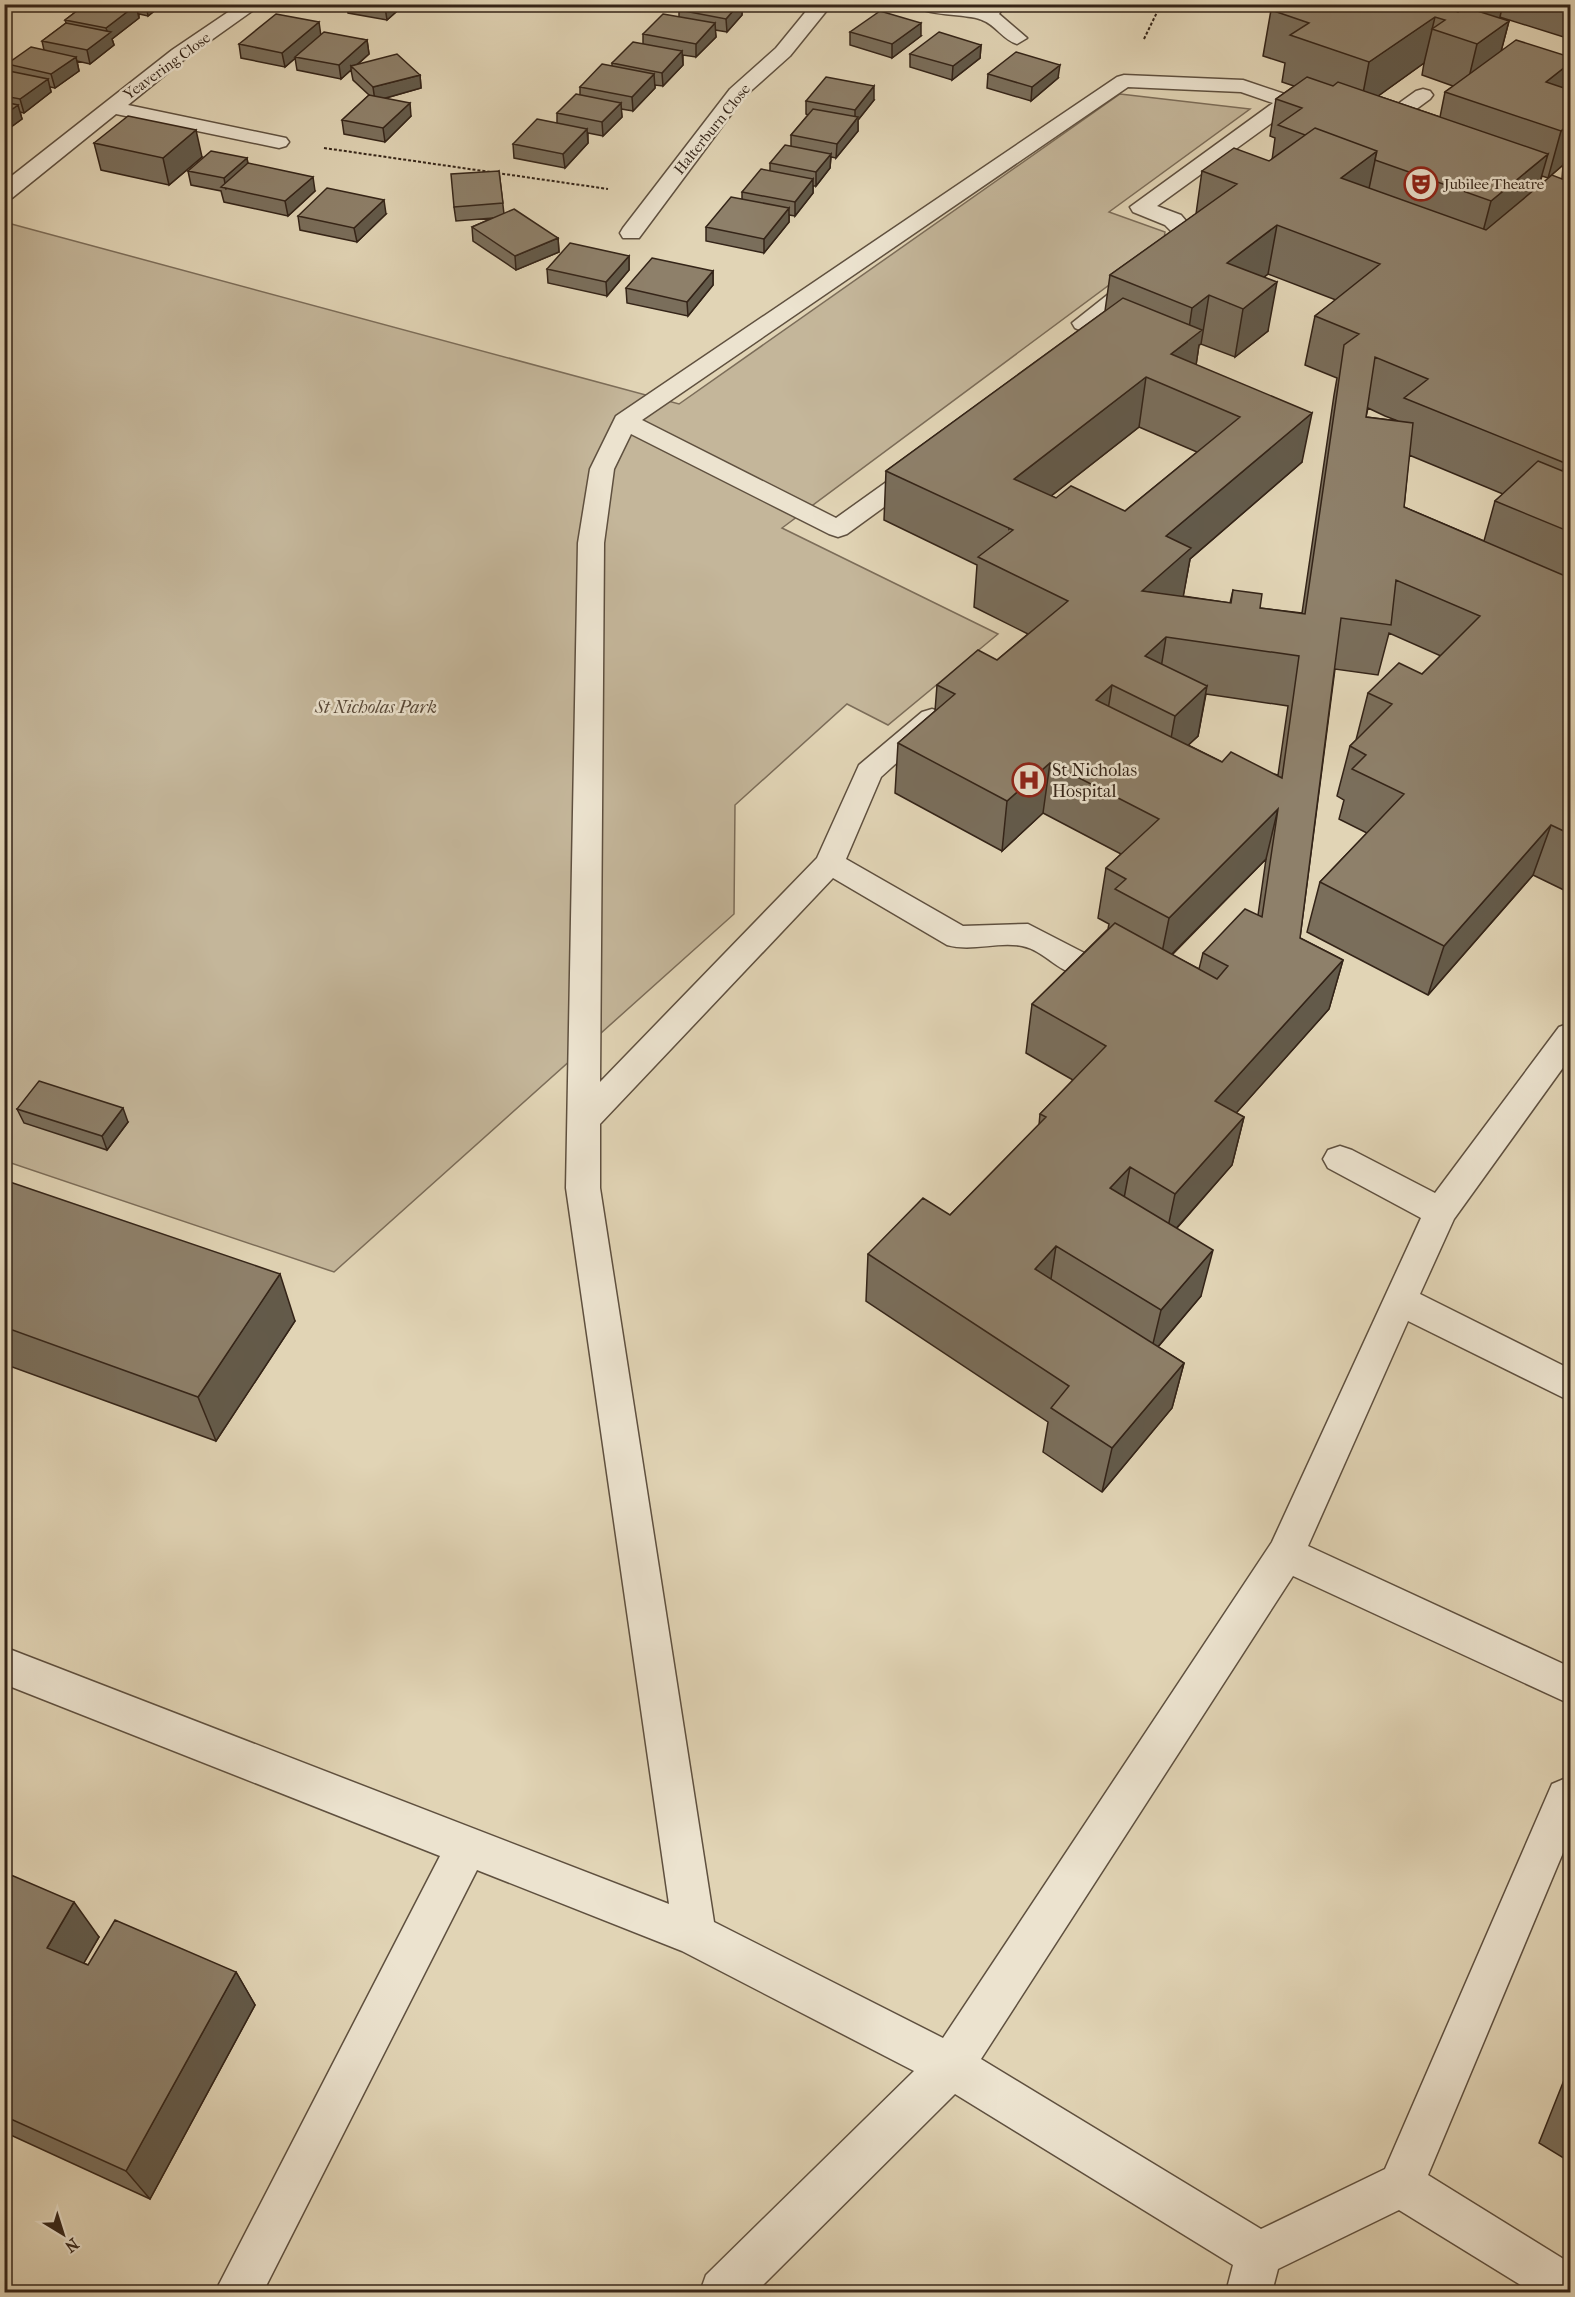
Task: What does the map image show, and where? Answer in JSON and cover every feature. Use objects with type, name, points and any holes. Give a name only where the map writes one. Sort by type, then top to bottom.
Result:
[{"type":"street","name":"Yeavering Close","points":[[4,193],[179,54],[253,4]]},
{"type":"street","name":"Halterburn Close","points":[[631,233],[737,93],[783,52],[823,4]]},
{"type":"street","points":[[923,4],[993,10],[1017,38]]},
{"type":"street","points":[[695,1935],[583,1188],[591,543],[603,469],[625,421],[1124,81],[1243,86],[1374,131],[1423,95]]},
{"type":"street","points":[[1142,348],[1100,342],[1083,323],[1178,250],[1186,235],[1173,220],[1141,207],[1288,102]]},
{"type":"street","name":"Yeavering Close","points":[[110,107],[279,142]]},
{"type":"street","points":[[1190,170],[1212,178]]},
{"type":"street","points":[[625,421],[838,529],[945,453]]},
{"type":"street","points":[[584,1120],[830,863],[869,772],[950,703]]},
{"type":"street","points":[[830,863],[958,937],[1028,935],[1083,966]]},
{"type":"street","points":[[723,2292],[951,2066],[1286,1554],[1440,1212],[1570,1035]]},
{"type":"street","points":[[1340,1159],[1440,1212]]},
{"type":"street","points":[[1399,1300],[1570,1386]]},
{"type":"street","points":[[1286,1554],[1570,1686]]},
{"type":"street","points":[[4,1665],[695,1935],[951,2066],[1254,2273],[1401,2185],[1566,1798]]},
{"type":"street","points":[[238,2292],[467,1845]]},
{"type":"street","points":[[1401,2185],[1570,2289]]},
{"type":"path","points":[[279,142],[659,196]]},
{"type":"green space","name":"St Nicholas Park","points":[[1120,94],[1250,109],[1109,212],[1165,232],[1163,245],[782,528],[998,634],[888,725],[847,704],[735,805],[734,914],[334,1272],[5,1161],[4,222],[679,404]]},
{"type":"building","points":[[86,4],[136,5],[106,28],[65,20]]},
{"type":"building","points":[[684,4],[739,4],[726,19],[679,10]]},
{"type":"building","points":[[1279,4],[1452,4],[1447,8],[1458,12],[1465,7],[1509,21],[1477,44],[1432,29],[1445,20],[1435,17],[1369,62],[1290,35],[1309,23],[1271,10]]},
{"type":"building","points":[[880,11],[921,23],[892,44],[850,32]]},
{"type":"building","points":[[276,14],[319,22],[282,53],[239,44]]},
{"type":"building","points":[[663,14],[715,23],[696,44],[643,34]]},
{"type":"building","points":[[66,23],[111,32],[87,50],[42,41]]},
{"type":"building","points":[[324,32],[367,40],[339,65],[295,57]]},
{"type":"building","points":[[939,32],[981,45],[953,66],[910,54]]},
{"type":"building","points":[[1516,40],[1570,57],[1570,63],[1546,82],[1570,90],[1570,123],[1561,131],[1445,92]]},
{"type":"building","points":[[633,42],[682,51],[662,73],[612,63]]},
{"type":"building","points":[[31,47],[76,57],[51,74],[7,64]]},
{"type":"building","points":[[1016,52],[1060,65],[1032,87],[988,74]]},
{"type":"building","points":[[397,54],[420,75],[373,87],[351,66]]},
{"type":"building","points":[[602,64],[654,74],[632,97],[580,87]]},
{"type":"building","points":[[4,70],[48,79],[20,99],[4,96]]},
{"type":"building","points":[[826,77],[874,86],[855,110],[806,101]]},
{"type":"building","points":[[1307,77],[1333,86],[1338,82],[1548,154],[1491,201],[1375,160],[1377,151],[1315,128],[1305,135],[1278,125],[1302,108],[1276,99]]},
{"type":"building","points":[[576,94],[621,103],[602,122],[557,113]]},
{"type":"building","points":[[369,95],[410,103],[383,128],[342,120]]},
{"type":"building","points":[[4,102],[18,105],[4,115]]},
{"type":"building","points":[[813,109],[858,117],[837,144],[791,135]]},
{"type":"building","points":[[128,116],[196,130],[163,158],[94,143]]},
{"type":"building","points":[[537,119],[587,129],[563,154],[513,144]]},
{"type":"building","name":"St Nicholas Hospital","points":[[1315,128],[1377,151],[1341,178],[1486,230],[1552,175],[1570,182],[1570,266],[1564,272],[1570,274],[1570,457],[1565,463],[1404,398],[1428,379],[1375,357],[1366,417],[1413,423],[1404,507],[1570,578],[1570,834],[1551,825],[1444,946],[1320,882],[1404,794],[1352,769],[1366,755],[1350,746],[1392,704],[1368,693],[1399,663],[1422,674],[1480,616],[1396,580],[1391,625],[1341,618],[1300,938],[1343,960],[1215,1101],[1244,1117],[1175,1194],[1130,1167],[1110,1188],[1213,1250],[1161,1310],[1056,1246],[1035,1269],[1184,1363],[1112,1448],[1051,1408],[1069,1386],[868,1254],[923,1198],[950,1215],[1046,1117],[1040,1114],[1106,1046],[1032,1004],[1115,923],[1217,979],[1228,966],[1203,953],[1245,909],[1262,917],[1278,809],[1169,918],[1115,889],[1126,879],[1106,868],[1159,819],[1050,763],[1007,801],[898,743],[955,694],[937,685],[978,650],[997,660],[1068,601],[978,557],[1013,530],[886,471],[1123,298],[1202,330],[1171,354],[1312,413],[1166,536],[1191,548],[1142,591],[1231,603],[1233,590],[1262,594],[1260,608],[1305,614],[1344,345],[1359,334],[1315,316],[1380,264],[1277,225],[1227,263],[1277,282],[1243,309],[1209,295],[1192,308],[1110,275],[1237,184],[1202,171],[1234,148],[1269,161]],"holes":[[[1146,377],[1240,417],[1125,511],[1071,486],[1056,498],[1014,479]],[[1166,637],[1299,656],[1282,778],[1231,752],[1222,762],[1096,700],[1112,685],[1175,716],[1207,686],[1145,656]]]},
{"type":"building","points":[[785,145],[831,154],[816,172],[770,163]]},
{"type":"building","points":[[211,151],[247,158],[224,178],[188,171]]},
{"type":"building","points":[[248,163],[313,177],[285,201],[221,187]]},
{"type":"building","points":[[761,169],[813,179],[795,202],[742,192]]},
{"type":"building","points":[[499,171],[503,203],[454,207],[451,174]]},
{"type":"building","points":[[327,188],[384,200],[354,228],[298,216]]},
{"type":"building","points":[[731,197],[789,208],[764,239],[706,227]]},
{"type":"building","points":[[514,209],[558,238],[515,256],[472,227]]},
{"type":"building","points":[[570,243],[629,256],[606,282],[547,269]]},
{"type":"building","points":[[652,258],[713,271],[687,302],[626,288]]},
{"type":"building","points":[[1538,461],[1570,474],[1570,532],[1495,501]]},
{"type":"building","points":[[39,1081],[123,1108],[102,1136],[17,1109]]},
{"type":"building","points":[[4,1180],[280,1274],[198,1397],[4,1327]]},
{"type":"building","points":[[4,1872],[74,1902],[47,1948],[88,1965],[115,1920],[236,1972],[126,2171],[4,2116]]},
{"type":"place","name":"Jubilee Theatre","points":[[1421,184]]},
{"type":"place","name":"St Nicholas Hospital","points":[[1029,780]]}]
